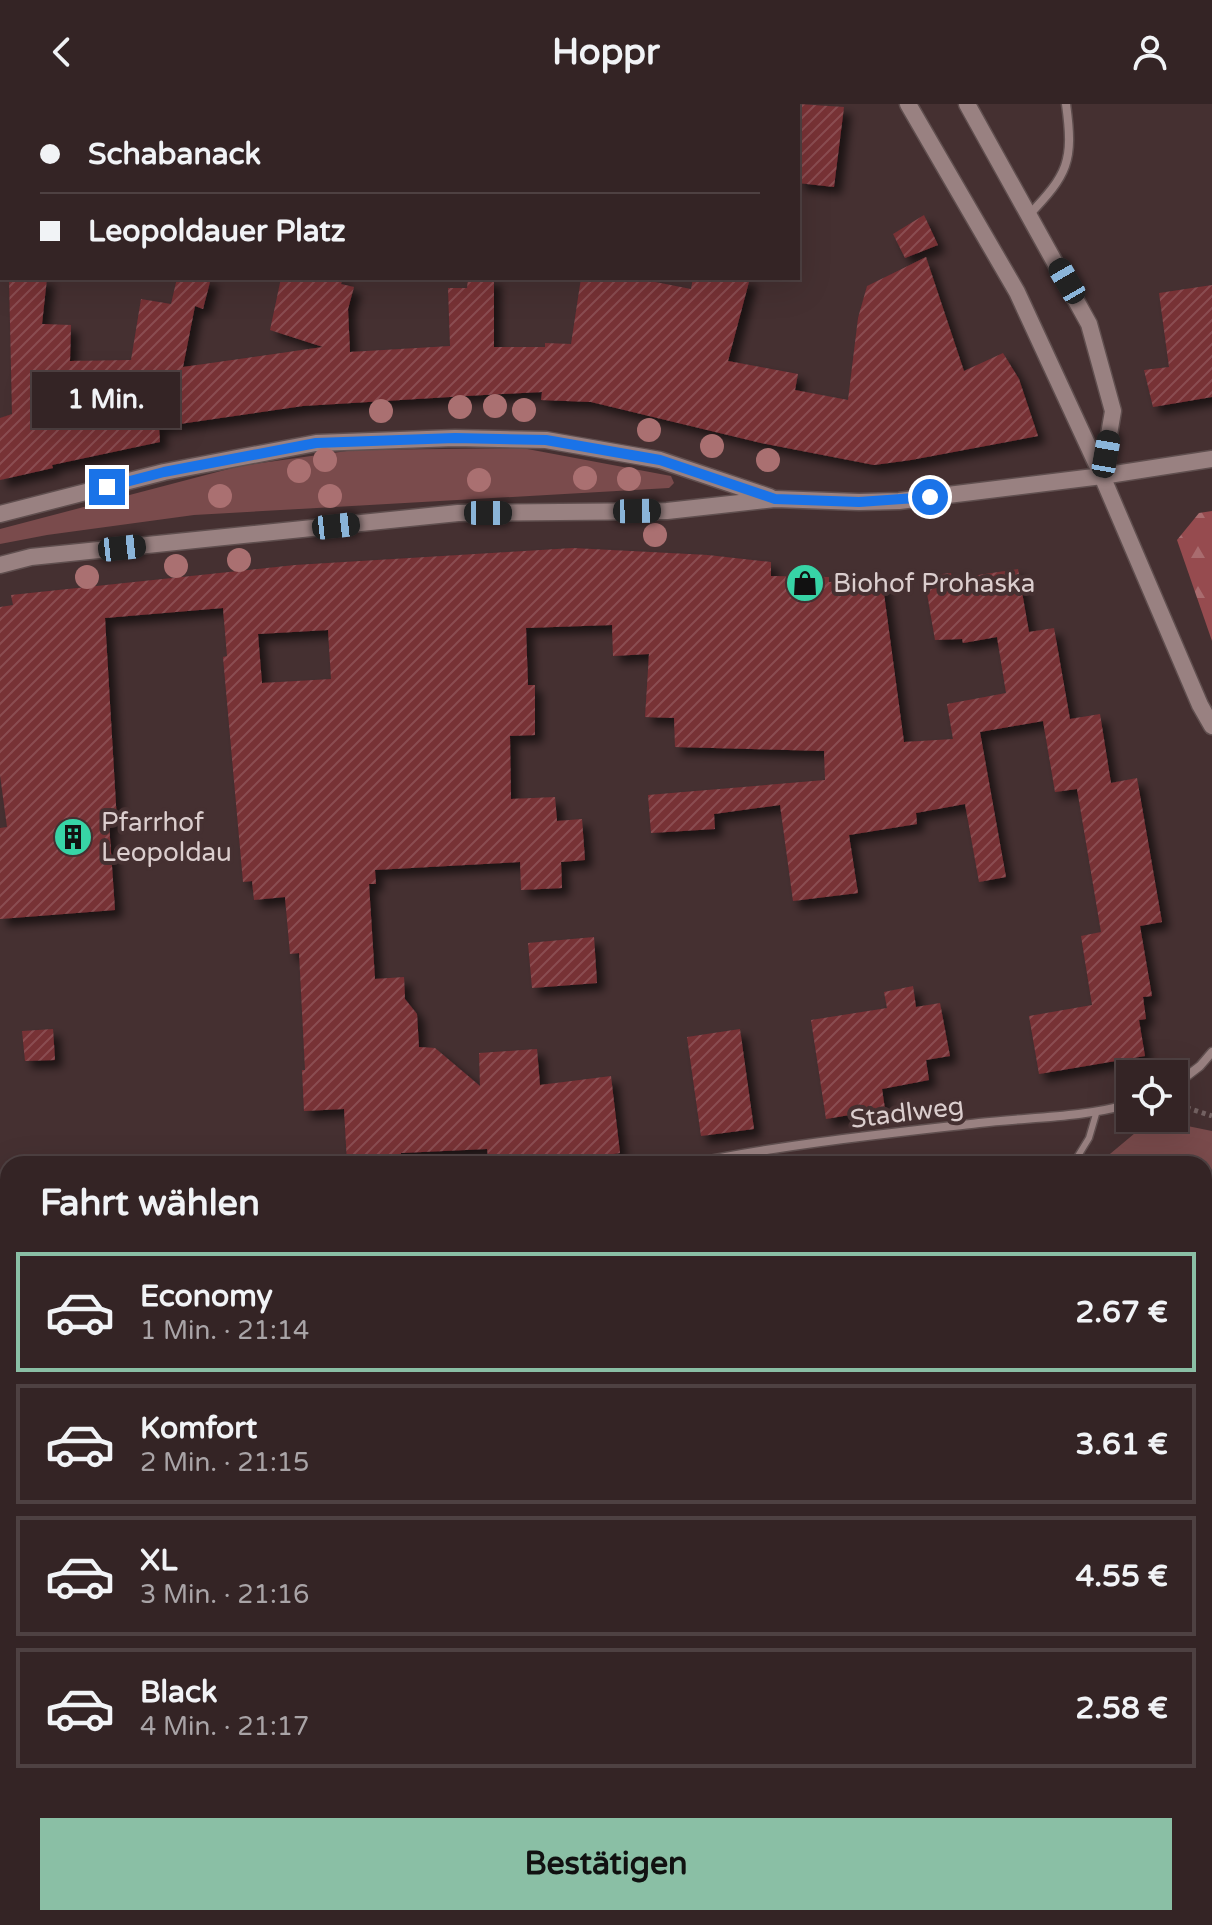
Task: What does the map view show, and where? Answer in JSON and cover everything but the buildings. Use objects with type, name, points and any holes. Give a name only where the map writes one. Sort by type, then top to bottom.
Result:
[{"type":"street","points":[[908,104],[1017,292],[1212,726]]},
{"type":"street","points":[[967,104],[1089,324],[1113,411],[1102,476]]},
{"type":"street","points":[[1028,216],[1057,186],[1067,167],[1070,137],[1066,104]]},
{"type":"street","points":[[0,514],[164,472],[316,443],[455,438],[546,440],[660,460],[775,499]]},
{"type":"street","points":[[0,565],[31,557],[458,513],[667,511],[775,499],[899,501],[1212,459]]},
{"type":"street","points":[[1188,1075],[1212,1052]]},
{"type":"street","name":"Stadlweg","points":[[734,1156],[983,1123],[1096,1114],[1116,1108]]},
{"type":"lane","points":[[1078,1156],[1089,1138],[1096,1114]]},
{"type":"path","points":[[1188,1108],[1212,1116]]},
{"type":"green space","points":[[1212,511],[1212,641],[1177,540],[1199,513]]},
{"type":"shaded area","points":[[522,448],[671,476],[674,483],[669,488],[194,515],[0,544],[0,529],[240,466],[354,450]]},
{"type":"shaded area","points":[[1188,1126],[1212,1131],[1212,1156],[1108,1156],[1136,1132],[1188,1132]]},
{"type":"place","name":"Biohof Prohaska","points":[[805,583]]},
{"type":"place","name":"Pfarrhof Leopoldau","points":[[73,837]]},
{"type":"route","points":[[107,487],[164,472],[316,443],[455,438],[546,440],[660,460],[775,499],[859,502],[930,497]]}]
